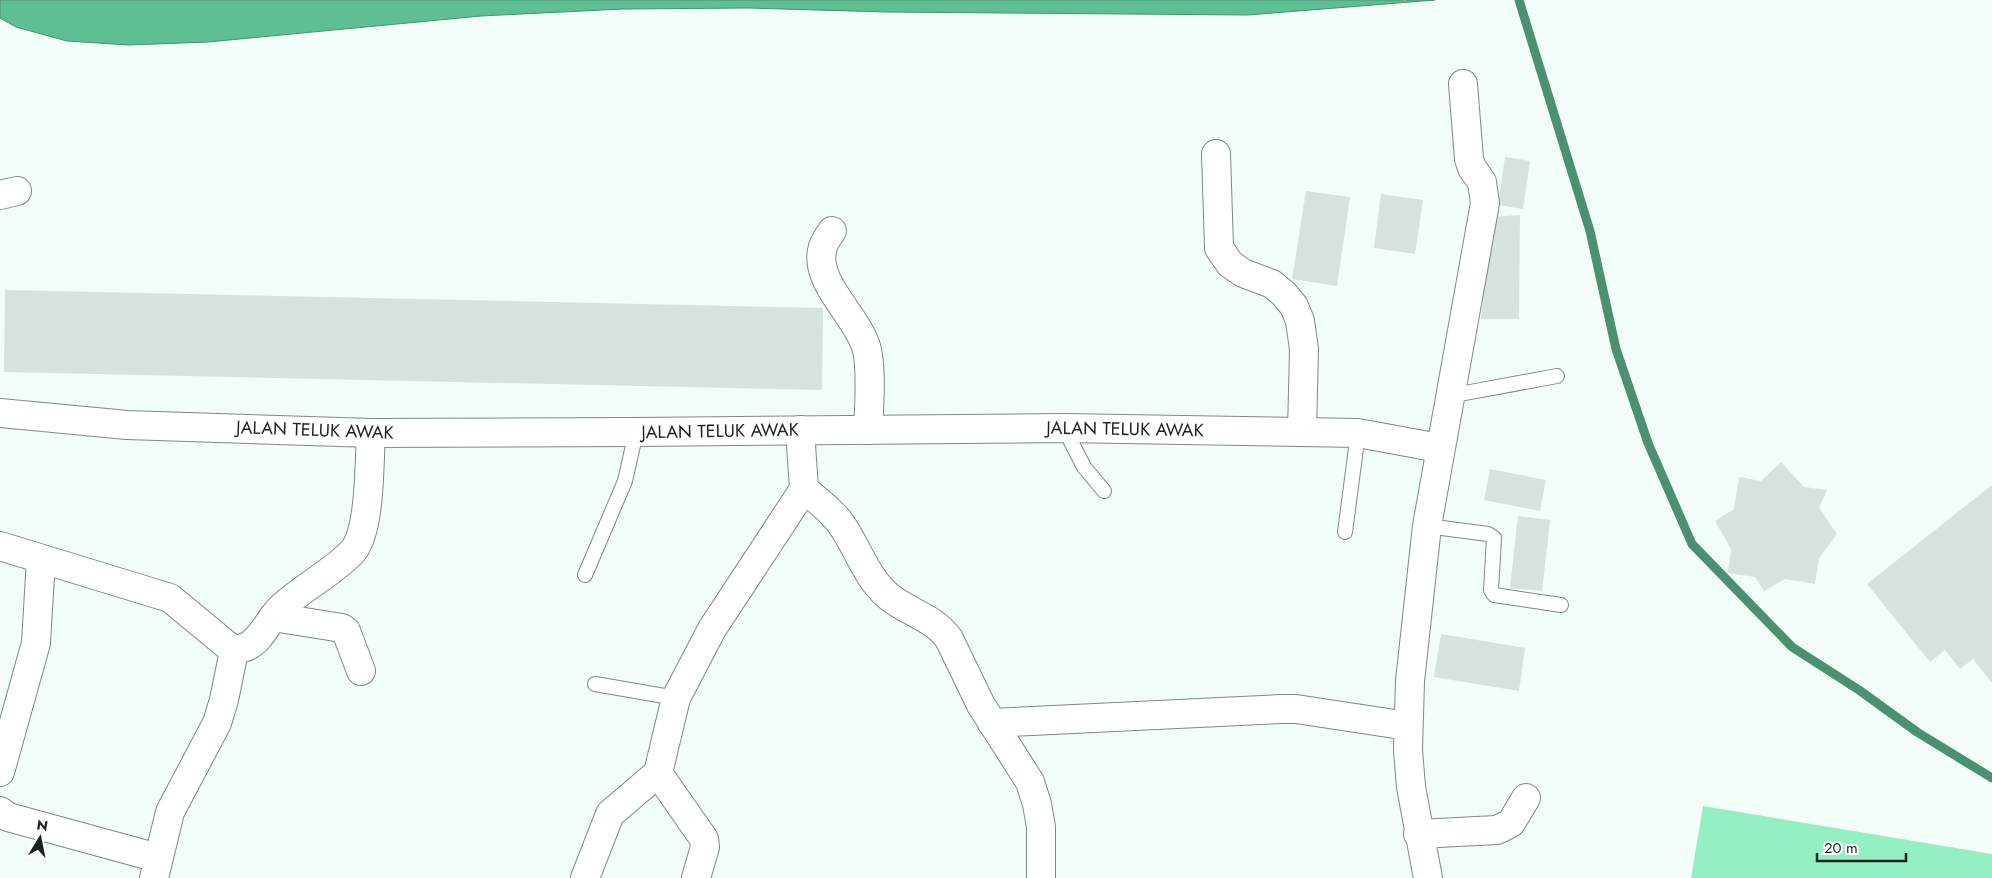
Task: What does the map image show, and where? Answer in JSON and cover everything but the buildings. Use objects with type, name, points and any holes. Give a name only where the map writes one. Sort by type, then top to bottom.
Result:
[{"type":"street","points":[[1428,878],[1418,834],[1411,787],[1408,726],[1410,681],[1427,526],[1485,203],[1482,182],[1472,168],[1469,159],[1463,84]]},
{"type":"street","points":[[1216,154],[1219,248],[1224,258],[1243,273],[1272,284],[1283,293],[1294,306],[1300,321],[1304,349],[1302,432]]},
{"type":"street","points":[[832,230],[823,245],[821,258],[831,287],[859,330],[867,350],[868,430]]},
{"type":"street","name":"JALAN TELUK AWAK","points":[[0,413],[127,424],[371,433],[1064,428],[1358,432],[1440,448]]},
{"type":"street","points":[[586,878],[610,814],[658,773],[676,698],[712,629],[804,489],[800,430]]},
{"type":"street","points":[[234,651],[254,642],[273,617],[288,602],[327,574],[354,551],[360,539],[366,508],[371,433]]},
{"type":"street","points":[[804,489],[835,516],[846,530],[862,563],[887,595],[943,630],[949,639],[981,705],[1030,782],[1037,804],[1042,878]]},
{"type":"street","points":[[0,546],[170,598],[234,651]]},
{"type":"street","points":[[0,772],[36,643],[41,559]]},
{"type":"street","points":[[273,617],[342,628],[346,631],[361,671]]},
{"type":"street","points":[[0,811],[8,817],[156,868],[170,812],[217,723],[224,700],[234,651]]},
{"type":"street","points":[[992,723],[1282,708],[1408,726]]},
{"type":"street","points":[[658,773],[704,839],[705,847],[696,878]]},
{"type":"street","points":[[1418,834],[1497,830],[1511,823],[1526,798]]},
{"type":"lane","points":[[1449,396],[1557,376]]},
{"type":"lane","points":[[1064,428],[1084,466],[1104,491]]},
{"type":"lane","points":[[585,575],[625,482],[636,432]]},
{"type":"lane","points":[[1345,532],[1358,432]]},
{"type":"lane","points":[[1427,526],[1488,534],[1494,538],[1492,590],[1494,595],[1561,606]]},
{"type":"lane","points":[[595,684],[676,698]]},
{"type":"shaded area","points":[[0,0],[1435,0],[1248,15],[886,12],[748,8],[623,9],[481,16],[208,42],[129,45],[67,41],[16,27],[0,18]]},
{"type":"shaded area","points":[[1703,806],[1992,854],[1992,878],[1691,878]]},
{"type":"waterway","points":[[1519,0],[1590,231],[1616,349],[1648,443],[1692,544],[1792,647],[1859,690],[1917,732],[1992,778]]}]
